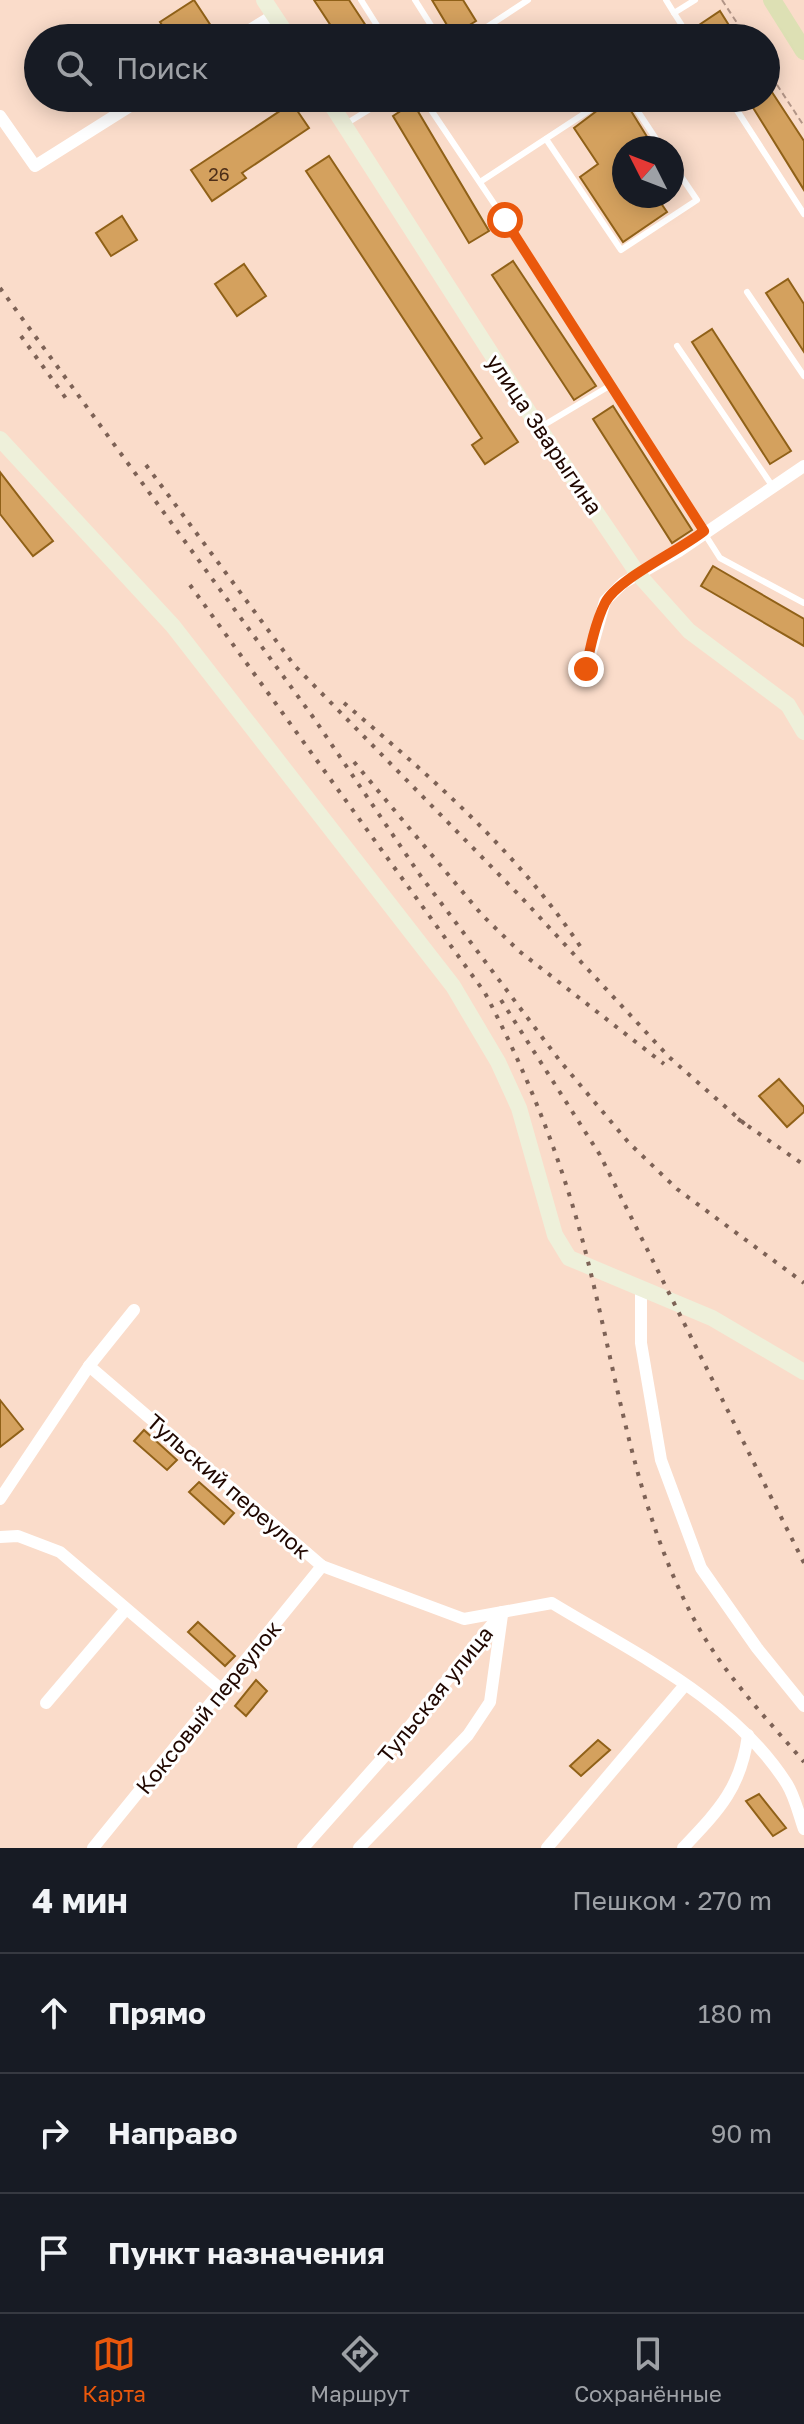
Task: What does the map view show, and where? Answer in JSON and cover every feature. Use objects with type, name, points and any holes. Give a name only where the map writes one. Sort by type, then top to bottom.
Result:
[{"type":"main road","points":[[772,0],[804,51]]},
{"type":"street","points":[[264,0],[280,24]]},
{"type":"street","points":[[260,24],[274,15]]},
{"type":"street","points":[[0,116],[35,166],[121,112]]},
{"type":"street","name":"улица Зварыгина","points":[[336,112],[539,428],[638,574],[689,631],[788,705],[804,732]]},
{"type":"street","points":[[0,439],[173,626],[453,986],[498,1062],[519,1108],[555,1235],[569,1258],[712,1318],[804,1372]]},
{"type":"street","points":[[592,678],[586,669],[605,601],[623,583],[679,551],[704,531],[804,466]]},
{"type":"street","points":[[641,1288],[641,1343],[661,1460],[701,1568],[757,1648],[804,1706]]},
{"type":"street","points":[[0,1499],[89,1366],[134,1310]]},
{"type":"street","name":"Тульский переулок","points":[[89,1366],[322,1566],[464,1619],[552,1603],[685,1685],[748,1735],[788,1785],[804,1829]]},
{"type":"street","points":[[0,1537],[18,1536],[60,1552],[223,1691]]},
{"type":"street","name":"Коксовый переулок","points":[[93,1848],[322,1566]]},
{"type":"street","points":[[46,1703],[126,1609]]},
{"type":"street","name":"Тульская улица","points":[[303,1848],[397,1742],[502,1612]]},
{"type":"street","name":"Тульская улица","points":[[359,1848],[468,1735],[490,1702],[502,1612]]},
{"type":"street","points":[[547,1848],[685,1685]]},
{"type":"street","points":[[683,1848],[716,1812],[743,1770],[748,1735]]},
{"type":"lane","points":[[361,0],[376,24]]},
{"type":"lane","points":[[415,0],[430,24]]},
{"type":"lane","points":[[491,24],[528,0]]},
{"type":"lane","points":[[666,0],[681,24]]},
{"type":"lane","points":[[674,13],[695,0]]},
{"type":"lane","points":[[344,125],[365,112]]},
{"type":"lane","points":[[432,112],[720,558],[804,603]]},
{"type":"lane","points":[[480,182],[587,112]]},
{"type":"lane","points":[[638,112],[654,136]]},
{"type":"lane","points":[[738,112],[804,214]]},
{"type":"lane","points":[[546,139],[621,250],[697,200],[684,181]]},
{"type":"lane","points":[[747,292],[804,376]]},
{"type":"lane","points":[[677,346],[773,487]]},
{"type":"lane","points":[[539,428],[611,385]]},
{"type":"path","points":[[722,0],[738,24]]},
{"type":"path","points":[[780,89],[804,126]]},
{"type":"building","points":[[194,0],[210,24],[161,24],[160,22]]},
{"type":"building","points":[[314,0],[349,0],[365,24],[330,24]]},
{"type":"building","points":[[432,0],[463,0],[476,21],[471,24],[446,24]]},
{"type":"building","points":[[720,11],[728,24],[700,24]]},
{"type":"building","points":[[780,104],[804,141],[804,190],[756,112],[780,112]]},
{"type":"building","points":[[278,112],[298,112],[309,128],[242,173],[246,178],[212,201],[191,170]]},
{"type":"building","points":[[399,112],[418,112],[489,231],[469,243],[393,116]]},
{"type":"building","points":[[595,112],[632,112],[647,136],[612,136],[612,208],[664,208],[667,212],[623,242],[580,177],[598,164],[574,128]]},
{"type":"building","points":[[329,156],[518,442],[485,464],[472,445],[482,438],[306,171]]},
{"type":"building","points":[[122,216],[137,240],[111,256],[96,233]]},
{"type":"building","points":[[513,261],[596,386],[574,400],[492,275]]},
{"type":"building","points":[[244,264],[266,296],[237,316],[215,284]]},
{"type":"building","points":[[788,279],[804,304],[804,352],[766,293]]},
{"type":"building","points":[[712,329],[791,451],[770,464],[692,342]]},
{"type":"building","points":[[613,406],[692,530],[672,543],[593,419]]},
{"type":"building","points":[[0,472],[53,541],[33,556],[0,514]]},
{"type":"building","points":[[713,566],[804,619],[804,646],[701,586]]},
{"type":"building","points":[[779,1079],[804,1107],[804,1112],[787,1127],[759,1096]]},
{"type":"building","points":[[0,1400],[23,1429],[0,1447]]},
{"type":"building","points":[[144,1430],[177,1460],[167,1470],[134,1441]]},
{"type":"building","points":[[199,1482],[234,1513],[224,1524],[189,1492]]},
{"type":"building","points":[[198,1622],[235,1656],[225,1666],[188,1632]]},
{"type":"building","points":[[256,1680],[267,1691],[246,1716],[235,1706]]},
{"type":"building","points":[[598,1740],[610,1750],[581,1776],[570,1766]]},
{"type":"building","points":[[759,1794],[786,1828],[773,1836],[746,1801]]},
{"type":"railway","points":[[0,288],[313,717],[420,875],[560,1061],[629,1143],[677,1189],[804,1283]]},
{"type":"railway","points":[[21,336],[70,404]]},
{"type":"railway","points":[[146,465],[294,665],[520,896],[669,1057],[746,1125]]},
{"type":"railway","points":[[190,585],[485,993],[529,1085],[565,1181],[584,1246],[642,1486],[674,1579],[719,1660],[804,1762]]},
{"type":"railway","points":[[344,703],[441,788],[502,848],[582,949]]},
{"type":"railway","points":[[354,762],[482,915],[519,951],[664,1064]]},
{"type":"railway","points":[[501,1000],[600,1155],[804,1563]]},
{"type":"railway","points":[[738,1119],[804,1165]]},
{"type":"route","points":[[505,220],[704,531],[679,551],[623,583],[605,601],[586,669]]}]
